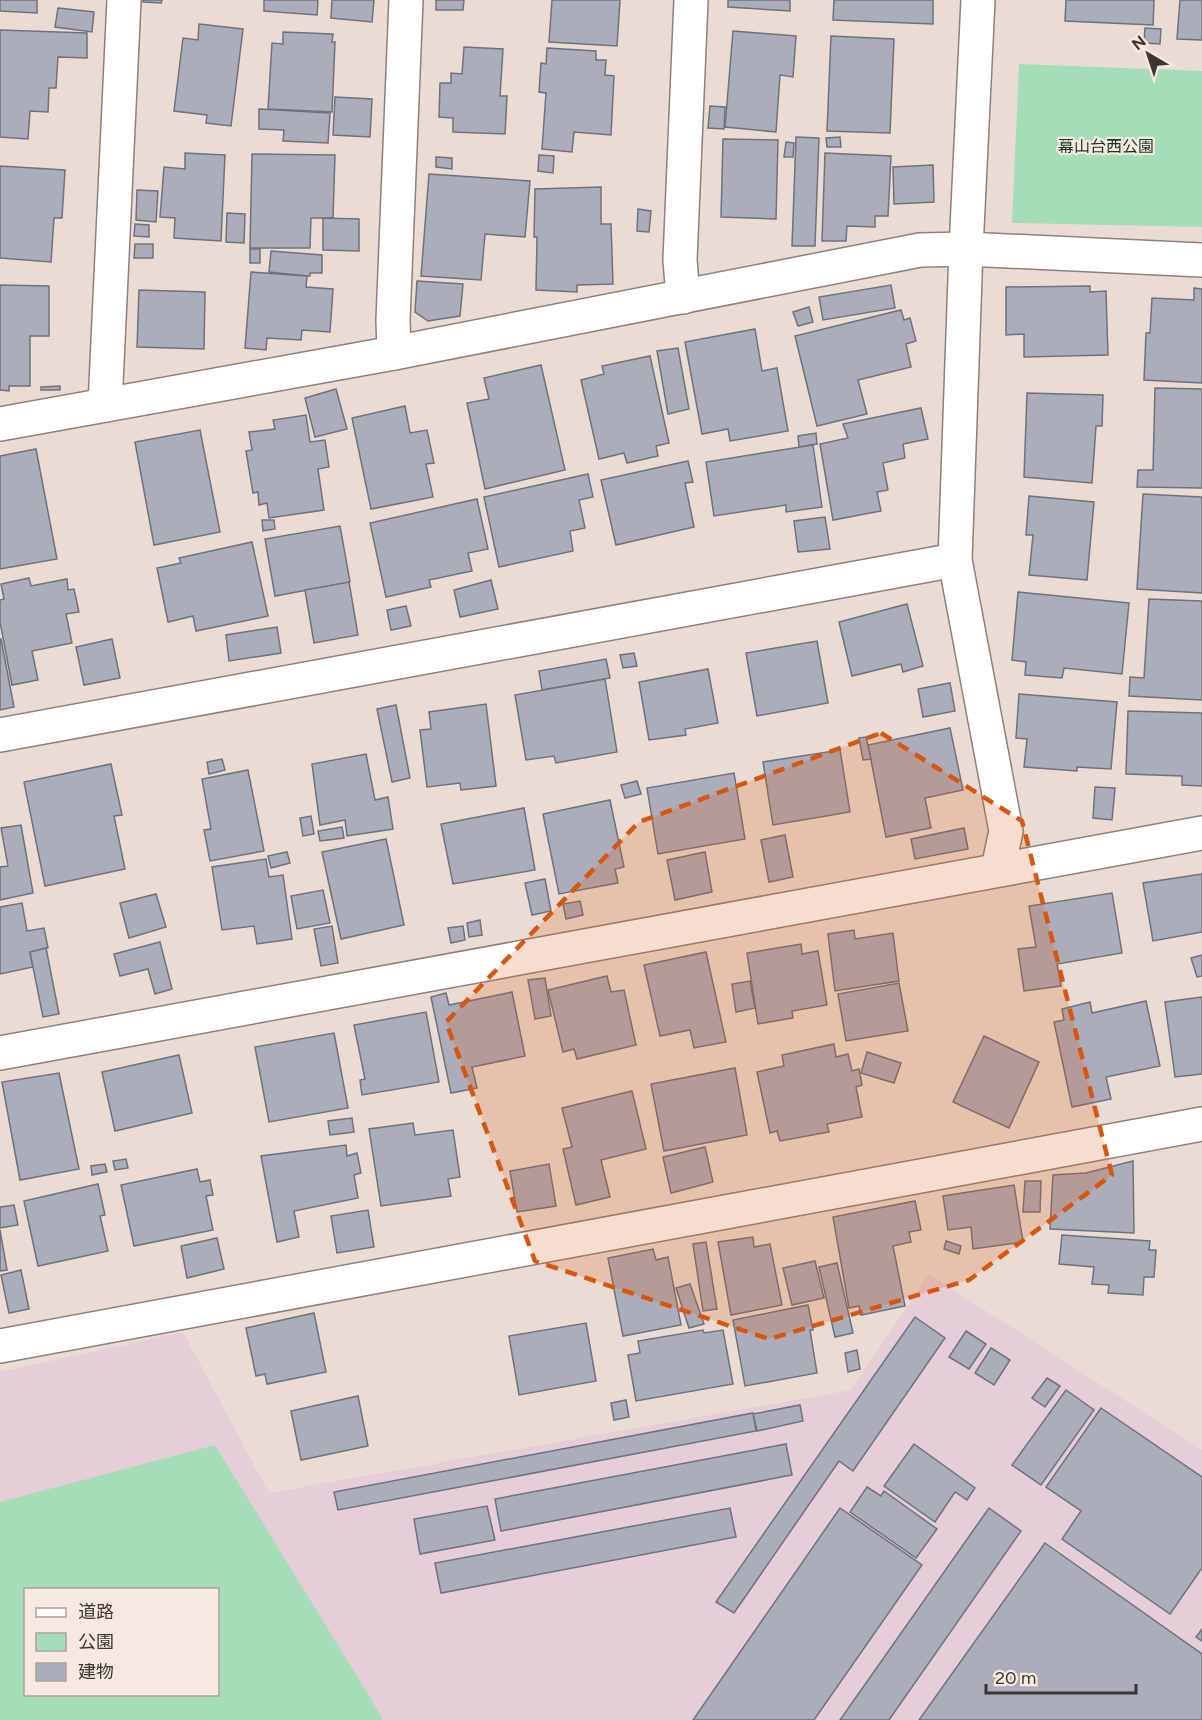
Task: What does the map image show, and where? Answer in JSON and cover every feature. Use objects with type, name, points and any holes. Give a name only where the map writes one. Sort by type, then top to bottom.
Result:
[{"type":"street","points":[[105,405],[124,0]]},
{"type":"street","points":[[394,353],[393,320],[406,0]]},
{"type":"street","points":[[683,297],[680,260],[691,0]]},
{"type":"street","points":[[978,0],[955,560],[1006,831],[998,869]]},
{"type":"street","points":[[0,424],[394,353],[920,250],[966,249],[1202,260]]},
{"type":"street","points":[[0,735],[955,560]]},
{"type":"street","points":[[0,1053],[1202,833]]},
{"type":"street","points":[[0,1346],[1202,1124]]},
{"type":"highlighted area","points":[[881,733],[1022,821],[1112,1175],[969,1280],[769,1339],[535,1261],[446,1022],[639,822]]},
{"type":"shaded area","points":[[929,1274],[1202,1450],[1202,1720],[0,1720],[0,1372],[183,1332],[269,1493],[851,1390]]},
{"type":"green space","name":"幕山台西公園","points":[[1019,64],[1202,71],[1202,227],[1012,223]]},
{"type":"green space","points":[[215,1445],[382,1717],[382,1720],[0,1720],[0,1502]]},
{"type":"building","points":[[0,0],[37,0],[37,13],[0,11]]},
{"type":"building","points":[[143,0],[162,0],[161,3],[143,2]]},
{"type":"building","points":[[264,0],[318,0],[317,15],[264,11]]},
{"type":"building","points":[[332,0],[374,0],[372,22],[331,18]]},
{"type":"building","points":[[436,0],[464,0],[463,10],[436,10]]},
{"type":"building","points":[[552,0],[620,0],[617,46],[549,42]]},
{"type":"building","points":[[728,0],[790,0],[790,11],[728,7]]},
{"type":"building","points":[[834,0],[933,0],[933,24],[833,20]]},
{"type":"building","points":[[1066,0],[1154,0],[1153,25],[1065,21]]},
{"type":"building","points":[[1180,0],[1202,0],[1202,40],[1177,39]]},
{"type":"building","points":[[58,8],[94,12],[92,32],[55,27]]},
{"type":"building","points":[[199,24],[243,29],[231,126],[206,123],[207,115],[174,111],[183,38],[198,40]]},
{"type":"building","points":[[1145,28],[1161,29],[1160,44],[1144,43]]},
{"type":"building","points":[[0,30],[87,33],[87,58],[58,57],[56,88],[49,88],[48,112],[30,111],[28,139],[0,137]]},
{"type":"building","points":[[733,31],[796,36],[793,77],[780,75],[776,132],[725,127]]},
{"type":"building","points":[[283,32],[333,34],[332,42],[335,42],[332,112],[268,109],[272,43],[283,44]]},
{"type":"building","points":[[831,36],[894,39],[890,133],[827,131]]},
{"type":"building","points":[[464,47],[503,49],[500,96],[507,96],[505,134],[453,132],[453,118],[439,117],[440,83],[451,83],[451,73],[462,74]]},
{"type":"building","points":[[547,48],[596,51],[596,60],[606,60],[605,75],[614,76],[611,135],[574,132],[572,152],[542,149],[546,93],[539,92],[541,63],[546,64]]},
{"type":"building","points":[[335,97],[372,99],[370,137],[333,135]]},
{"type":"building","points":[[710,106],[725,107],[724,129],[708,128]]},
{"type":"building","points":[[259,109],[330,113],[328,143],[283,141],[284,130],[259,129]]},
{"type":"building","points":[[796,137],[819,138],[815,246],[792,246]]},
{"type":"building","points":[[840,137],[841,147],[827,147],[826,138]]},
{"type":"building","points":[[723,139],[778,140],[776,219],[721,217]]},
{"type":"building","points":[[786,142],[794,143],[793,157],[784,157]]},
{"type":"building","points":[[185,153],[225,155],[221,241],[174,238],[175,218],[160,217],[164,167],[185,169]]},
{"type":"building","points":[[825,153],[891,156],[888,216],[875,216],[875,227],[847,226],[846,241],[822,241]]},
{"type":"building","points":[[252,154],[335,155],[333,218],[311,218],[310,248],[250,248]]},
{"type":"building","points":[[539,155],[554,156],[553,173],[538,171]]},
{"type":"building","points":[[436,157],[452,158],[452,169],[436,167]]},
{"type":"building","points":[[933,165],[934,202],[894,204],[893,167]]},
{"type":"building","points":[[0,166],[65,170],[62,218],[54,218],[51,262],[0,258]]},
{"type":"building","points":[[429,174],[530,181],[525,237],[485,234],[481,280],[421,276]]},
{"type":"building","points":[[601,187],[601,224],[611,224],[613,284],[577,285],[577,292],[536,290],[535,189]]},
{"type":"building","points":[[137,190],[158,191],[156,222],[136,220]]},
{"type":"building","points":[[638,209],[651,211],[649,232],[637,231]]},
{"type":"building","points":[[227,213],[245,214],[244,243],[226,242]]},
{"type":"building","points":[[323,218],[359,219],[359,251],[323,250]]},
{"type":"building","points":[[135,224],[149,225],[149,237],[134,236]]},
{"type":"building","points":[[135,244],[153,244],[153,258],[134,258]]},
{"type":"building","points":[[250,249],[260,249],[260,263],[250,263]]},
{"type":"building","points":[[271,251],[322,255],[322,273],[310,273],[310,276],[307,276],[269,272]]},
{"type":"building","points":[[251,272],[307,276],[306,287],[333,289],[330,332],[302,330],[301,340],[267,338],[266,350],[245,348]]},
{"type":"building","points":[[417,281],[463,284],[460,316],[428,321],[415,312]]},
{"type":"building","points":[[0,285],[49,286],[49,336],[30,336],[30,386],[9,386],[9,391],[0,390]]},
{"type":"building","points":[[891,285],[895,308],[823,320],[819,297]]},
{"type":"building","points":[[1090,286],[1090,292],[1106,291],[1108,355],[1024,357],[1024,334],[1006,335],[1006,287]]},
{"type":"building","points":[[1194,288],[1202,289],[1202,383],[1144,380],[1146,333],[1150,333],[1152,298],[1194,300]]},
{"type":"building","points":[[139,290],[205,292],[204,349],[137,347]]},
{"type":"building","points":[[809,307],[813,322],[798,326],[793,312]]},
{"type":"building","points":[[901,310],[904,320],[910,318],[916,341],[906,344],[911,367],[858,380],[867,414],[817,426],[795,336]]},
{"type":"building","points":[[755,329],[762,371],[777,368],[788,431],[730,441],[728,429],[702,434],[685,342]]},
{"type":"building","points":[[678,348],[689,409],[668,414],[657,351]]},
{"type":"building","points":[[650,356],[669,443],[656,446],[658,456],[627,463],[624,453],[599,459],[581,380],[604,374],[602,366]]},
{"type":"building","points":[[541,365],[565,470],[485,489],[467,403],[489,399],[484,378]]},
{"type":"building","points":[[60,386],[60,390],[41,390],[41,387]]},
{"type":"building","points":[[1155,388],[1202,389],[1202,488],[1137,487],[1138,470],[1153,470]]},
{"type":"building","points":[[336,389],[347,429],[315,437],[305,398]]},
{"type":"building","points":[[1027,393],[1103,395],[1102,426],[1096,426],[1092,483],[1024,477]]},
{"type":"building","points":[[405,406],[410,433],[427,430],[434,463],[426,464],[433,497],[371,509],[352,418]]},
{"type":"building","points":[[921,408],[928,439],[903,444],[905,458],[883,463],[888,490],[877,492],[881,511],[833,520],[820,444],[848,438],[843,424]]},
{"type":"building","points":[[306,415],[310,442],[325,440],[329,467],[318,469],[324,510],[269,518],[267,503],[259,505],[258,492],[253,493],[246,451],[252,450],[249,432],[275,429],[273,420]]},
{"type":"building","points":[[200,430],[220,532],[154,545],[135,442]]},
{"type":"building","points":[[816,433],[817,444],[799,447],[798,436]]},
{"type":"building","points":[[813,445],[822,507],[786,512],[786,505],[714,516],[706,462]]},
{"type":"building","points":[[36,449],[57,559],[0,569],[0,456]]},
{"type":"building","points":[[688,461],[693,482],[685,483],[694,527],[616,545],[601,480]]},
{"type":"building","points":[[588,474],[593,497],[579,500],[585,528],[570,531],[573,551],[499,567],[484,497]]},
{"type":"building","points":[[1143,494],[1202,497],[1202,593],[1137,589]]},
{"type":"building","points":[[1029,496],[1094,502],[1087,580],[1029,575],[1033,535],[1026,535]]},
{"type":"building","points":[[477,499],[488,549],[468,553],[472,571],[429,580],[431,587],[386,597],[370,523]]},
{"type":"building","points":[[825,517],[830,549],[798,552],[794,521]]},
{"type":"building","points":[[262,520],[274,520],[275,529],[263,531]]},
{"type":"building","points":[[340,526],[350,582],[275,596],[265,539]]},
{"type":"building","points":[[252,542],[268,616],[196,631],[193,616],[168,622],[157,568],[181,563],[179,558]]},
{"type":"building","points":[[29,578],[31,586],[67,579],[68,590],[74,589],[79,612],[66,614],[72,643],[32,651],[38,680],[12,685],[0,622],[0,600],[4,599],[1,584]]},
{"type":"building","points":[[491,580],[498,609],[460,617],[454,590]]},
{"type":"building","points":[[349,582],[358,635],[314,643],[305,590]]},
{"type":"building","points":[[1018,592],[1129,603],[1122,674],[1064,668],[1062,678],[1025,675],[1026,662],[1012,660]]},
{"type":"building","points":[[1149,599],[1202,601],[1202,700],[1129,696],[1130,677],[1144,678]]},
{"type":"building","points":[[907,604],[923,666],[903,672],[901,664],[852,676],[839,622]]},
{"type":"building","points":[[406,606],[411,626],[391,630],[387,610]]},
{"type":"building","points":[[277,627],[281,653],[229,661],[226,635]]},
{"type":"building","points":[[0,639],[14,707],[0,710]]},
{"type":"building","points":[[112,639],[120,678],[84,685],[76,647]]},
{"type":"building","points":[[817,641],[828,703],[757,716],[746,653]]},
{"type":"building","points":[[634,653],[637,666],[623,668],[620,655]]},
{"type":"building","points":[[606,659],[610,678],[542,690],[539,671]]},
{"type":"building","points":[[708,669],[718,723],[685,729],[686,735],[649,740],[639,682]]},
{"type":"building","points":[[605,679],[617,752],[556,763],[554,756],[526,760],[515,695]]},
{"type":"building","points":[[950,683],[955,711],[923,717],[918,689]]},
{"type":"building","points":[[1019,694],[1117,702],[1111,769],[1077,767],[1077,771],[1024,767],[1027,739],[1016,738]]},
{"type":"building","points":[[486,704],[496,786],[461,790],[460,783],[427,787],[420,730],[431,729],[429,712]]},
{"type":"building","points":[[396,705],[410,778],[392,782],[377,709]]},
{"type":"building","points":[[1128,711],[1202,713],[1202,786],[1182,785],[1182,776],[1126,774]]},
{"type":"building","points":[[950,728],[963,790],[925,798],[931,828],[886,837],[868,745]]},
{"type":"building","points":[[866,737],[871,759],[863,760],[859,738]]},
{"type":"building","points":[[840,750],[850,812],[773,825],[763,762]]},
{"type":"building","points":[[366,754],[375,800],[388,797],[393,829],[347,836],[345,820],[320,825],[312,764]]},
{"type":"building","points":[[222,759],[225,770],[209,774],[207,762]]},
{"type":"building","points":[[111,764],[122,815],[114,816],[125,869],[45,886],[24,782]]},
{"type":"building","points":[[248,770],[264,851],[210,861],[204,830],[211,829],[202,779]]},
{"type":"building","points":[[734,773],[745,839],[658,854],[647,788]]},
{"type":"building","points":[[637,781],[641,794],[625,798],[621,785]]},
{"type":"building","points":[[1095,787],[1115,788],[1112,820],[1093,818]]},
{"type":"building","points":[[610,800],[624,867],[615,869],[618,883],[559,894],[543,814]]},
{"type":"building","points":[[524,808],[535,870],[453,884],[441,824]]},
{"type":"building","points":[[311,816],[314,834],[303,836],[300,818]]},
{"type":"building","points":[[21,825],[33,893],[0,900],[0,867],[8,866],[1,828]]},
{"type":"building","points":[[342,827],[344,838],[320,841],[318,831]]},
{"type":"building","points":[[964,828],[968,849],[915,859],[911,839]]},
{"type":"building","points":[[785,835],[793,877],[769,882],[761,840]]},
{"type":"building","points":[[386,839],[404,925],[341,939],[322,852]]},
{"type":"building","points":[[287,852],[290,863],[271,868],[268,856]]},
{"type":"building","points":[[705,852],[712,892],[675,900],[667,860]]},
{"type":"building","points":[[266,859],[269,877],[283,875],[292,939],[257,944],[254,926],[222,930],[212,867]]},
{"type":"building","points":[[1202,874],[1202,932],[1153,941],[1143,883]]},
{"type":"building","points":[[545,879],[551,911],[532,915],[525,883]]},
{"type":"building","points":[[323,890],[330,923],[297,929],[291,896]]},
{"type":"building","points":[[1112,893],[1122,953],[1057,964],[1061,986],[1024,991],[1018,949],[1036,947],[1029,906]]},
{"type":"building","points":[[156,894],[166,927],[129,938],[120,903]]},
{"type":"building","points":[[580,901],[583,915],[566,919],[563,904]]},
{"type":"building","points":[[22,903],[27,931],[44,928],[48,948],[30,952],[33,967],[0,974],[0,907]]},
{"type":"building","points":[[480,920],[482,935],[469,937],[467,923]]},
{"type":"building","points":[[332,926],[338,963],[321,966],[314,929]]},
{"type":"building","points":[[463,926],[465,940],[451,943],[448,928]]},
{"type":"building","points":[[854,930],[855,939],[893,933],[899,981],[835,991],[828,934]]},
{"type":"building","points":[[160,942],[172,989],[155,994],[148,969],[120,976],[114,954]]},
{"type":"building","points":[[801,944],[802,954],[818,951],[827,1005],[792,1011],[793,1018],[758,1024],[747,953]]},
{"type":"building","points":[[46,948],[59,1014],[43,1017],[30,952]]},
{"type":"building","points":[[706,952],[726,1042],[694,1048],[690,1030],[660,1036],[644,965]]},
{"type":"building","points":[[1202,955],[1202,976],[1197,977],[1191,958]]},
{"type":"building","points":[[607,976],[611,992],[624,990],[636,1045],[577,1059],[574,1049],[563,1052],[548,990]]},
{"type":"building","points":[[545,978],[551,1016],[535,1019],[528,980]]},
{"type":"building","points":[[750,981],[755,1008],[736,1012],[732,984]]},
{"type":"building","points":[[899,983],[908,1031],[846,1041],[838,994]]},
{"type":"building","points":[[512,992],[525,1056],[472,1067],[477,1088],[451,1093],[431,997],[446,993],[449,1005]]},
{"type":"building","points":[[1202,997],[1202,1074],[1175,1077],[1165,1002]]},
{"type":"building","points":[[1146,1001],[1160,1066],[1106,1077],[1111,1099],[1072,1107],[1054,1022],[1064,1020],[1062,1009],[1090,1002],[1092,1013]]},
{"type":"building","points":[[426,1012],[439,1082],[362,1095],[360,1080],[365,1079],[354,1025]]},
{"type":"building","points":[[334,1033],[348,1108],[269,1122],[255,1047]]},
{"type":"building","points":[[984,1036],[1039,1062],[1009,1128],[953,1102]]},
{"type":"building","points":[[834,1044],[836,1057],[848,1054],[852,1071],[859,1069],[862,1085],[856,1087],[862,1117],[827,1124],[829,1132],[780,1141],[777,1131],[770,1133],[757,1072],[784,1066],[782,1055]]},
{"type":"building","points":[[867,1052],[901,1063],[894,1083],[861,1073]]},
{"type":"building","points":[[179,1055],[192,1113],[115,1131],[102,1072]]},
{"type":"building","points":[[735,1068],[747,1135],[664,1151],[651,1084]]},
{"type":"building","points":[[59,1073],[79,1169],[20,1180],[2,1082]]},
{"type":"building","points":[[632,1091],[646,1149],[601,1160],[610,1197],[576,1205],[563,1149],[572,1147],[562,1108]]},
{"type":"building","points":[[352,1118],[354,1132],[330,1135],[328,1121]]},
{"type":"building","points":[[413,1123],[415,1135],[453,1130],[460,1177],[448,1179],[451,1196],[381,1206],[369,1129]]},
{"type":"building","points":[[346,1145],[347,1156],[357,1153],[361,1173],[354,1175],[358,1198],[294,1211],[299,1237],[277,1242],[261,1156]]},
{"type":"building","points":[[705,1147],[713,1182],[671,1193],[663,1157]]},
{"type":"building","points":[[126,1159],[128,1168],[115,1170],[113,1161]]},
{"type":"building","points":[[1133,1161],[1134,1233],[1050,1229],[1053,1175],[1086,1173]]},
{"type":"building","points":[[105,1164],[107,1172],[92,1175],[91,1166]]},
{"type":"building","points":[[549,1164],[556,1206],[517,1212],[510,1171]]},
{"type":"building","points":[[197,1169],[200,1182],[210,1180],[213,1195],[206,1196],[213,1230],[134,1246],[121,1185]]},
{"type":"building","points":[[1025,1181],[1041,1181],[1040,1212],[1023,1212]]},
{"type":"building","points":[[98,1184],[105,1215],[100,1216],[108,1251],[38,1266],[24,1201]]},
{"type":"building","points":[[1014,1185],[1023,1242],[973,1249],[971,1227],[948,1230],[943,1196]]},
{"type":"building","points":[[915,1201],[921,1230],[909,1232],[911,1242],[893,1246],[905,1306],[861,1315],[859,1306],[849,1308],[833,1217]]},
{"type":"building","points":[[14,1205],[18,1225],[0,1228],[0,1207]]},
{"type":"building","points":[[368,1210],[374,1247],[337,1253],[331,1216]]},
{"type":"building","points":[[0,1230],[7,1270],[0,1271]]},
{"type":"building","points":[[1062,1235],[1150,1241],[1149,1250],[1156,1250],[1154,1277],[1144,1277],[1143,1295],[1108,1293],[1109,1285],[1092,1284],[1094,1267],[1059,1264]]},
{"type":"building","points":[[753,1237],[754,1247],[770,1244],[782,1305],[731,1315],[718,1242]]},
{"type":"building","points":[[217,1238],[224,1269],[187,1278],[181,1246]]},
{"type":"building","points":[[946,1241],[961,1246],[959,1254],[944,1249]]},
{"type":"building","points":[[706,1242],[717,1309],[703,1311],[693,1244]]},
{"type":"building","points":[[653,1249],[656,1260],[668,1257],[681,1325],[623,1336],[608,1258]]},
{"type":"building","points":[[815,1261],[824,1298],[792,1305],[783,1268]]},
{"type":"building","points":[[837,1263],[853,1333],[835,1337],[819,1267]]},
{"type":"building","points":[[21,1270],[29,1309],[9,1313],[1,1275]]},
{"type":"building","points":[[690,1284],[704,1324],[689,1328],[676,1288]]},
{"type":"building","points":[[808,1305],[817,1373],[745,1386],[733,1320]]},
{"type":"building","points":[[314,1313],[326,1372],[267,1384],[265,1374],[256,1376],[246,1328]]},
{"type":"building","points":[[915,1317],[945,1338],[853,1471],[839,1461],[734,1613],[716,1602]]},
{"type":"building","points":[[586,1323],[596,1381],[519,1395],[509,1336]]},
{"type":"building","points":[[703,1330],[704,1333],[723,1330],[733,1384],[636,1401],[628,1355],[640,1353],[638,1341]]},
{"type":"building","points":[[966,1331],[986,1344],[969,1369],[949,1357]]},
{"type":"building","points":[[991,1348],[1010,1360],[994,1385],[975,1373]]},
{"type":"building","points":[[857,1350],[860,1369],[848,1372],[845,1353]]},
{"type":"building","points":[[1047,1378],[1060,1386],[1045,1407],[1032,1398]]},
{"type":"building","points":[[1066,1390],[1094,1410],[1041,1485],[1012,1465]]},
{"type":"building","points":[[358,1396],[368,1446],[301,1460],[291,1411]]},
{"type":"building","points":[[626,1400],[629,1417],[614,1420],[611,1403]]},
{"type":"building","points":[[800,1405],[803,1421],[757,1431],[753,1414]]},
{"type":"building","points":[[1101,1408],[1202,1477],[1202,1568],[1170,1614],[1062,1539],[1081,1511],[1046,1487]]},
{"type":"building","points":[[753,1413],[756,1431],[338,1510],[334,1492]]},
{"type":"building","points":[[786,1444],[792,1475],[501,1531],[495,1499]]},
{"type":"building","points":[[914,1444],[975,1488],[967,1500],[955,1492],[935,1522],[884,1486]]},
{"type":"building","points":[[867,1487],[881,1496],[884,1491],[937,1529],[916,1558],[850,1512]]},
{"type":"building","points":[[487,1506],[495,1540],[420,1554],[414,1519]]},
{"type":"building","points":[[730,1508],[736,1537],[441,1593],[435,1563]]},
{"type":"building","points":[[840,1508],[922,1565],[814,1720],[693,1720]]},
{"type":"building","points":[[989,1508],[1021,1531],[889,1720],[840,1720]]},
{"type":"building","points":[[1045,1543],[1202,1654],[1202,1720],[919,1720]]},
{"type":"building","points":[[1202,1629],[1202,1641],[1196,1637]]}]
